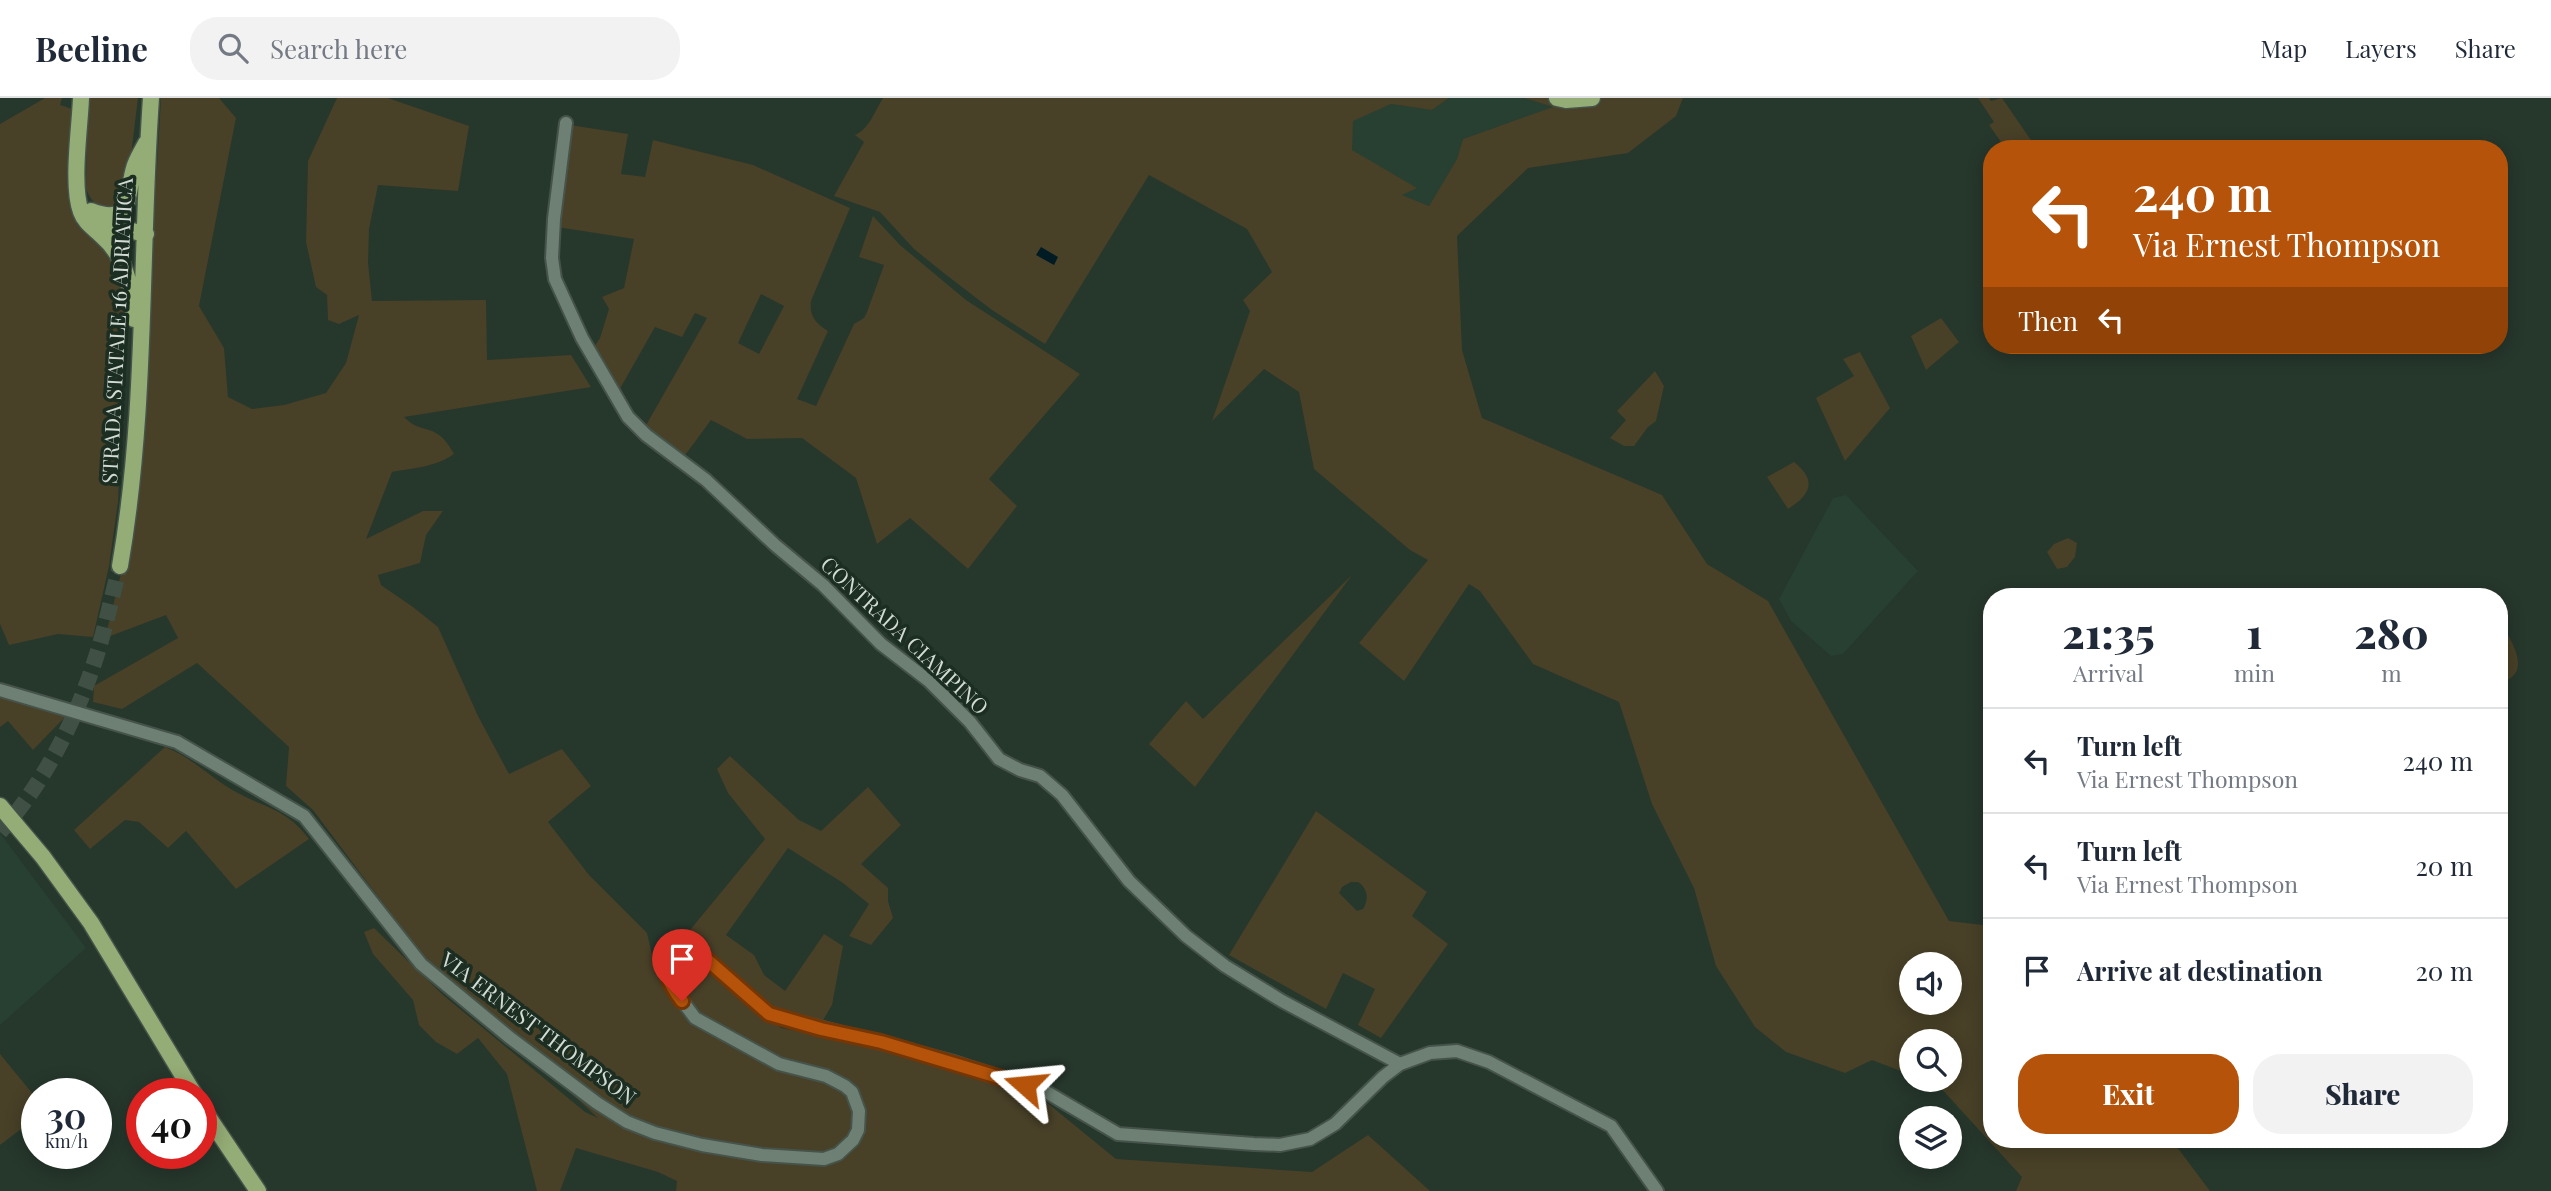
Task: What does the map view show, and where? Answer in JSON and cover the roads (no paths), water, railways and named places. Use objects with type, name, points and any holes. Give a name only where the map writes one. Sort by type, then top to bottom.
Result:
[{"type":"main road","points":[[81,98],[78,189],[82,213],[120,260],[130,282],[139,395]]},
{"type":"main road","name":"STRADA STATALE 16 ADRIATICA","points":[[120,566],[130,510],[139,395],[151,98]]},
{"type":"main road","points":[[1557,98],[1592,98]]},
{"type":"main road","points":[[91,211],[113,216],[122,209],[129,200],[134,167],[148,141]]},
{"type":"main road","points":[[78,189],[86,206],[114,227],[146,234]]},
{"type":"main road","points":[[101,235],[127,239],[146,234]]},
{"type":"main road","points":[[2,811],[43,857],[90,923],[184,1078]]},
{"type":"main road","points":[[217,1130],[258,1191]]},
{"type":"street","name":"CONTRADA CIAMPINO","points":[[566,123],[554,219],[552,258],[555,279],[582,338],[628,417],[646,435],[706,480],[775,545],[823,585],[881,644],[929,681],[970,722],[999,759],[1020,770],[1040,776],[1062,795],[1129,881],[1186,936],[1226,966],[1282,1001],[1400,1064]]},
{"type":"street","name":"VIA ERNEST THOMPSON","points":[[0,690],[177,743],[304,816],[421,964],[509,1037],[597,1103],[627,1122],[656,1133],[702,1145],[762,1155],[824,1159],[838,1154],[853,1140],[860,1120],[856,1100],[845,1086],[825,1076],[779,1064],[695,1018],[670,984],[665,969],[666,957],[673,947],[684,944],[696,950],[769,1014],[942,1059],[1048,1093],[1118,1134],[1280,1145],[1310,1139],[1335,1124],[1400,1064],[1430,1053],[1457,1051],[1489,1062],[1611,1126],[1657,1191]]},
{"type":"water","points":[[1041,247],[1058,257],[1054,265],[1036,255]]},
{"type":"tunnel","points":[[0,832],[45,771],[80,702],[97,654],[120,566]]}]
